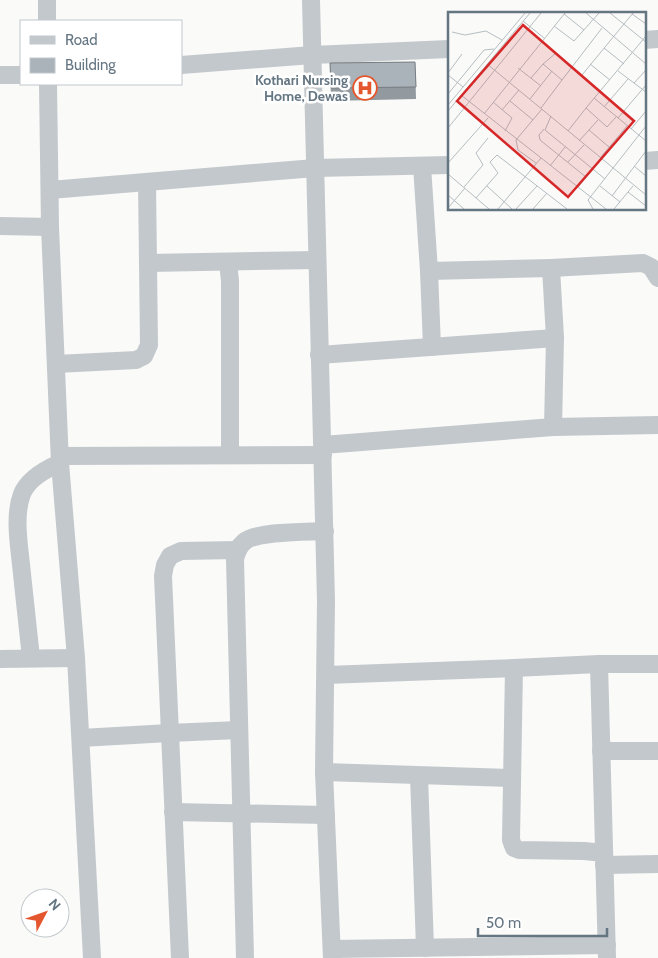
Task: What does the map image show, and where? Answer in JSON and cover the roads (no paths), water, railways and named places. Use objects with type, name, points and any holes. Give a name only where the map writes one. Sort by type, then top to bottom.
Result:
[{"type":"street","points":[[47,0],[47,20]]},
{"type":"street","points":[[311,0],[325,530],[326,675],[324,772],[332,953],[425,948],[607,951],[599,664]]},
{"type":"street","points":[[182,65],[312,55],[448,49]]},
{"type":"street","points":[[0,75],[20,75]]},
{"type":"street","points":[[48,85],[50,227],[60,459],[76,658],[92,958]]},
{"type":"street","points":[[50,190],[315,168],[448,165]]},
{"type":"street","points":[[422,166],[432,347]]},
{"type":"street","points":[[56,364],[136,360],[144,356],[149,345],[147,182]]},
{"type":"street","points":[[0,226],[50,227]]},
{"type":"street","points":[[148,263],[317,260]]},
{"type":"street","points":[[228,262],[230,281],[230,455]]},
{"type":"street","points":[[429,271],[551,268],[642,263],[651,267],[658,278]]},
{"type":"street","points":[[551,268],[555,338],[553,427]]},
{"type":"street","points":[[319,355],[555,338]]},
{"type":"street","points":[[31,658],[18,514],[22,493],[34,478],[60,459],[230,455],[323,450],[553,427],[658,425]]},
{"type":"street","points":[[245,958],[235,559],[237,550],[245,541],[256,536],[325,530]]},
{"type":"street","points":[[180,958],[163,576],[165,565],[170,556],[181,551],[237,550]]},
{"type":"street","points":[[0,659],[76,658]]},
{"type":"street","points":[[326,675],[599,664],[658,664]]},
{"type":"street","points":[[514,668],[510,840],[514,848],[658,864]]},
{"type":"street","points":[[80,738],[239,730]]},
{"type":"street","points":[[601,751],[658,751]]},
{"type":"street","points":[[324,772],[512,778]]},
{"type":"street","points":[[420,776],[425,948]]},
{"type":"street","points":[[173,812],[326,815]]},
{"type":"place","name":"Kothari Nursing Home, Dewas","points":[[365,88]]}]
